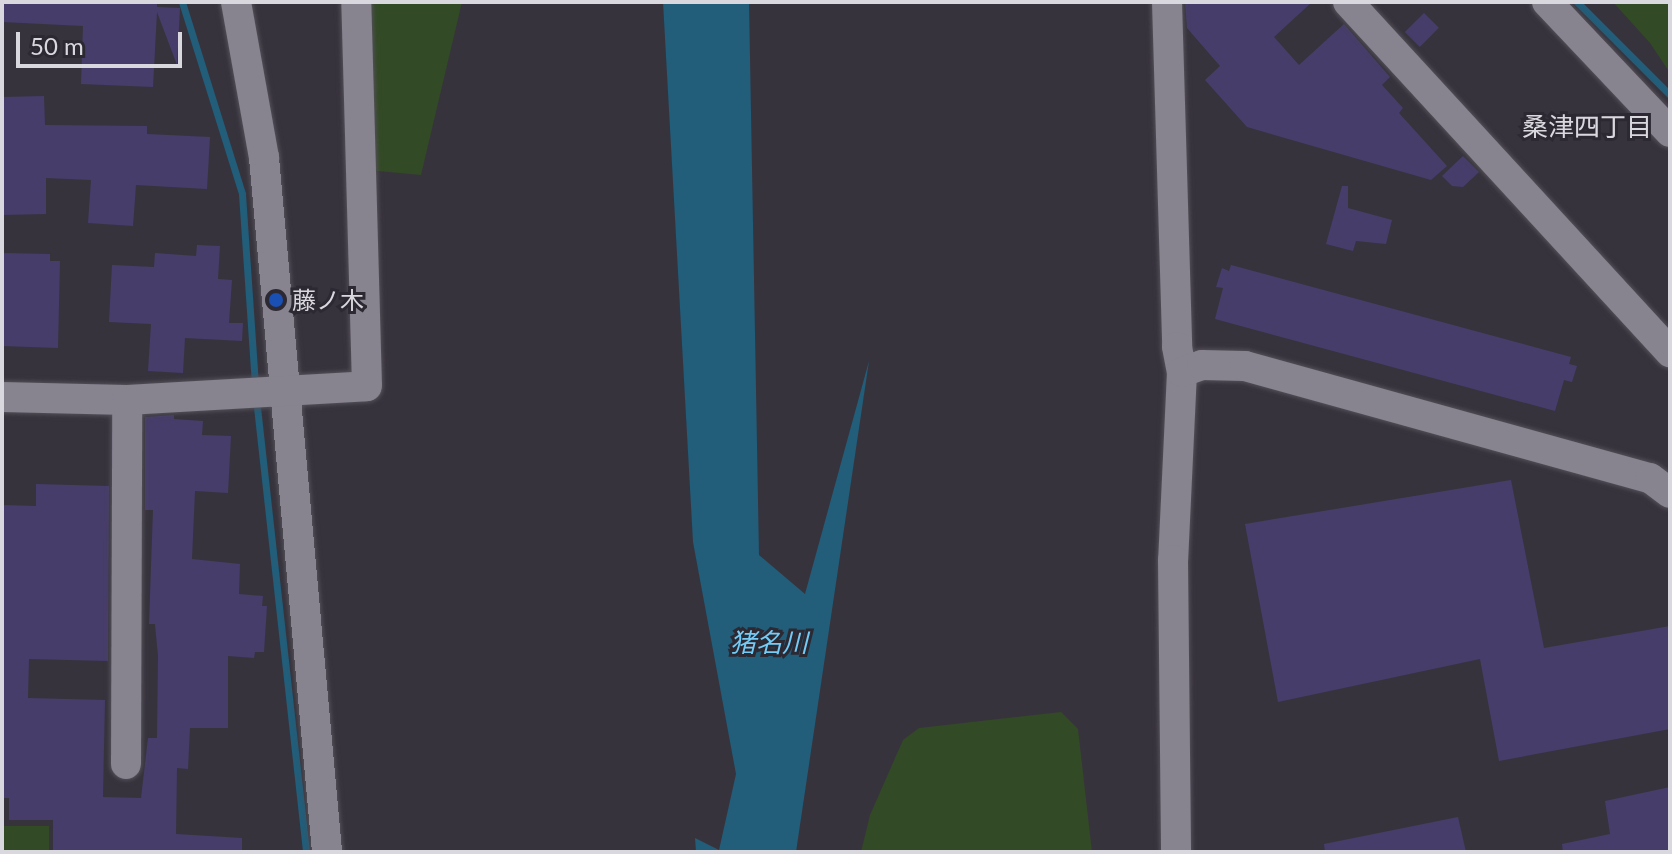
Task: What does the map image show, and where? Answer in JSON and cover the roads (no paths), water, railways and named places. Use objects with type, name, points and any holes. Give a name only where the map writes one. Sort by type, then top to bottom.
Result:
[{"type":"street","points":[[236,2],[264,158],[327,852]]},
{"type":"street","points":[[2,397],[127,400],[367,386],[356,2]]},
{"type":"street","points":[[1167,2],[1177,347],[1182,372],[1173,560],[1176,852]]},
{"type":"street","points":[[1348,2],[1670,352]]},
{"type":"street","points":[[1547,2],[1670,132]]},
{"type":"street","points":[[1182,372],[1202,365],[1245,366],[1650,478],[1670,493]]},
{"type":"street","points":[[126,764],[127,400]]},
{"type":"water","name":"猪名川","points":[[663,2],[749,2],[759,555],[805,594],[869,361],[796,852],[696,852],[695,838],[719,850],[736,774],[693,542]]},
{"type":"waterway","points":[[182,2],[242,194],[255,386]]},
{"type":"waterway","points":[[1577,2],[1670,95]]},
{"type":"waterway","points":[[256,398],[306,852]]},
{"type":"place","name":"藤ノ木","points":[[276,300]]},
{"type":"district","name":"桑津四丁目","points":[[1587,127]]}]
